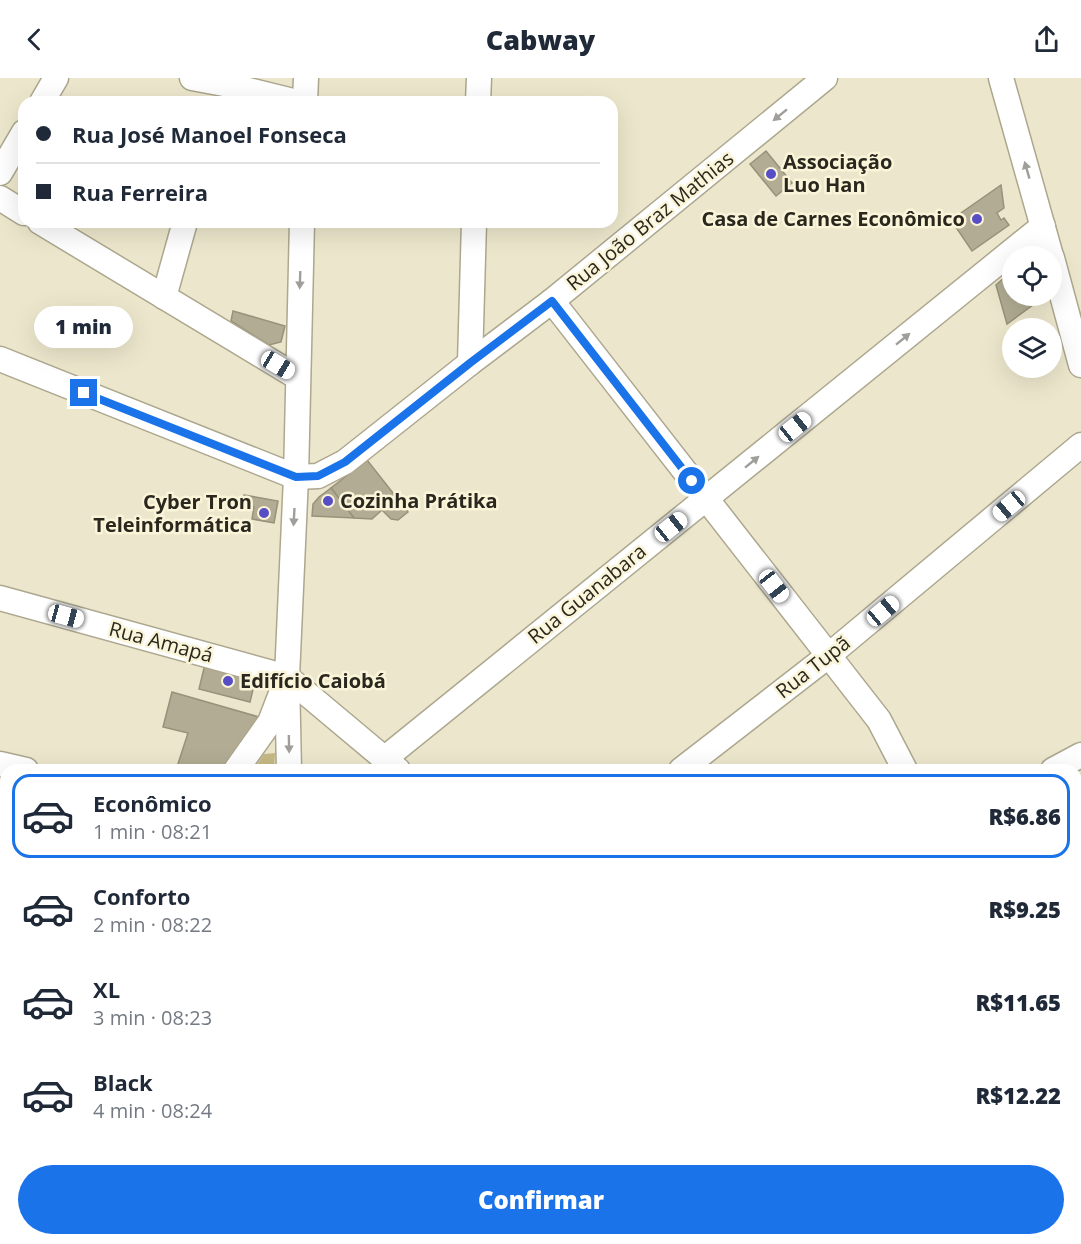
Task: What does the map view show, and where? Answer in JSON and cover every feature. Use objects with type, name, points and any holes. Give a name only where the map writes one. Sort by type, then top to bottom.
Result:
[{"type":"street","points":[[192,78],[221,93],[246,96]]},
{"type":"street","points":[[305,96],[306,78]]},
{"type":"street","points":[[478,96],[479,78]]},
{"type":"street","name":"Rua João Braz Mathias","points":[[296,477],[318,476],[345,462],[552,301],[825,78]]},
{"type":"street","points":[[1001,78],[1048,246]]},
{"type":"street","points":[[45,96],[55,79]]},
{"type":"street","points":[[0,173],[18,142]]},
{"type":"street","points":[[0,198],[18,209]]},
{"type":"street","name":"Rua Guanabara","points":[[391,764],[706,498],[1043,226]]},
{"type":"street","points":[[50,228],[297,376]]},
{"type":"street","points":[[164,297],[183,228]]},
{"type":"street","points":[[289,764],[287,677],[296,477],[302,228]]},
{"type":"street","points":[[470,363],[474,228]]},
{"type":"street","points":[[1062,280],[1073,303],[1081,365]]},
{"type":"street","points":[[552,301],[879,720],[902,764]]},
{"type":"street","points":[[0,359],[296,477]]},
{"type":"street","name":"Rua Tupã","points":[[689,764],[828,656],[1081,445]]},
{"type":"street","name":"Rua Amapá","points":[[0,598],[287,677],[391,764]]},
{"type":"street","points":[[240,764],[270,722],[287,677]]},
{"type":"street","points":[[1064,764],[1081,755]]},
{"type":"shaded area","points":[[275,753],[274,764],[257,764],[264,754]]},
{"type":"building","name":"Associação Luo Han","points":[[766,151],[792,183],[776,196],[750,164]]},
{"type":"building","name":"Casa de Carnes Econômico","points":[[1001,185],[1004,208],[997,213],[1001,220],[1004,218],[1009,225],[972,251],[951,220]]},
{"type":"building","points":[[1002,280],[1002,306],[1032,306],[1015,318],[1005,318],[996,285]]},
{"type":"building","points":[[233,311],[285,326],[281,342],[269,345],[231,321]]},
{"type":"building","points":[[367,460],[408,512],[398,520],[391,519],[382,510],[372,519],[354,518],[331,488]]},
{"type":"building","name":"Cozinha Prátika","points":[[331,488],[354,518],[312,516],[313,504]]},
{"type":"building","name":"Cyber Tron Teleinformática","points":[[244,495],[278,501],[274,523],[252,519],[254,507],[242,505]]},
{"type":"building","name":"Edifício Caiobá","points":[[206,660],[257,673],[250,702],[199,689]]},
{"type":"building","points":[[172,692],[259,717],[228,764],[178,764],[188,733],[163,727]]},
{"type":"place","name":"Associação Luo Han","points":[[771,174]]},
{"type":"place","name":"Casa de Carnes Econômico","points":[[977,219]]},
{"type":"place","name":"Cozinha Prátika","points":[[328,501]]},
{"type":"place","name":"Cyber Tron Teleinformática","points":[[264,513]]},
{"type":"place","name":"Edifício Caiobá","points":[[228,681]]},
{"type":"route","points":[[84,393],[296,477],[318,476],[345,462],[552,301],[692,481]]}]
